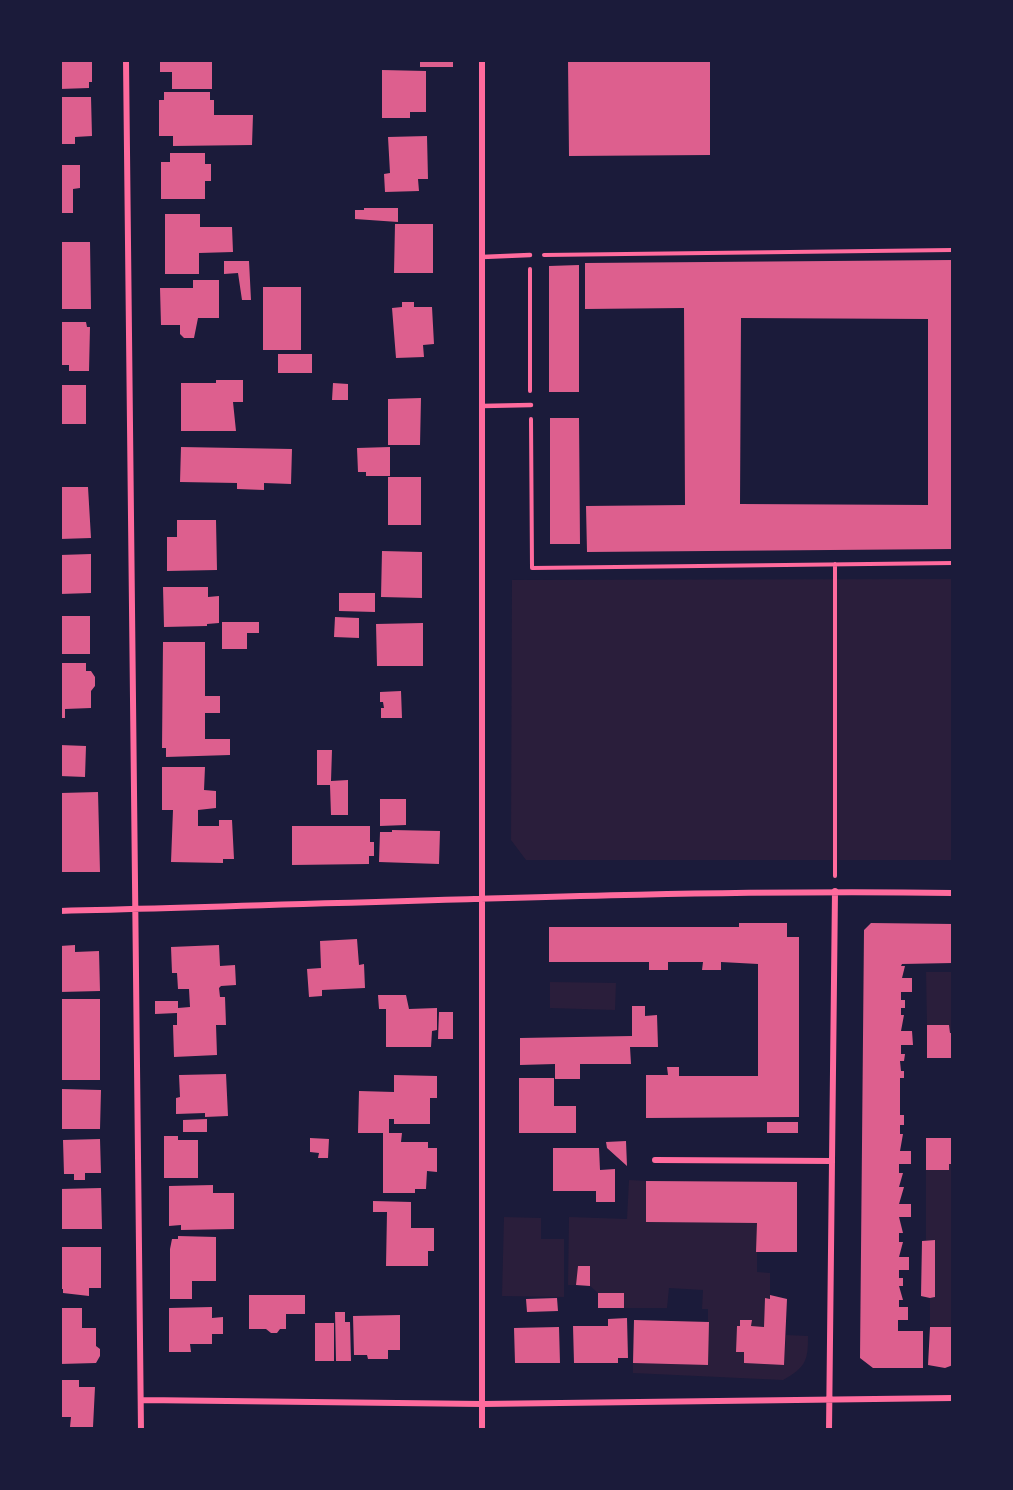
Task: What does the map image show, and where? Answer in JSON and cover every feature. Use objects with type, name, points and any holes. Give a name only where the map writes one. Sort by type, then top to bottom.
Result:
[{"type":"street","points":[[126,60],[141,1430]]},
{"type":"street","points":[[482,60],[482,1430]]},
{"type":"street","points":[[60,911],[482,897],[835,891],[953,893]]},
{"type":"street","points":[[829,1430],[835,891]]},
{"type":"street","points":[[655,1160],[832,1161]]},
{"type":"street","points":[[142,1400],[482,1404],[953,1398]]},
{"type":"lane","points":[[482,257],[530,255]]},
{"type":"lane","points":[[482,406],[531,405]]},
{"type":"path","points":[[953,250],[530,255],[532,568],[953,563]]},
{"type":"path","points":[[835,564],[835,891]]},
{"type":"shaded area","points":[[953,579],[953,860],[526,860],[511,840],[512,580]]},
{"type":"shaded area","points":[[926,972],[953,972],[953,1033],[950,1033],[949,1025],[927,1025]]},
{"type":"shaded area","points":[[550,982],[616,983],[615,1010],[550,1008]]},
{"type":"shaded area","points":[[949,1164],[953,1164],[953,1327],[930,1327],[930,1298],[935,1297],[935,1240],[926,1240],[926,1170],[949,1170]]},
{"type":"shaded area","points":[[629,1180],[646,1181],[646,1222],[757,1223],[757,1272],[770,1273],[770,1299],[765,1299],[764,1327],[751,1326],[752,1320],[740,1320],[740,1326],[737,1326],[736,1352],[744,1352],[744,1363],[784,1365],[786,1335],[808,1336],[806,1357],[797,1371],[783,1380],[633,1373],[633,1363],[708,1365],[708,1309],[702,1309],[703,1290],[669,1288],[667,1308],[624,1308],[624,1293],[598,1293],[590,1286],[590,1266],[578,1266],[576,1285],[568,1285],[569,1217],[627,1219]]},
{"type":"shaded area","points":[[504,1217],[541,1218],[541,1239],[564,1239],[564,1297],[502,1296]]},
{"type":"building","points":[[60,60],[92,60],[92,82],[89,82],[89,88],[60,89]]},
{"type":"building","points":[[160,60],[212,60],[212,89],[172,89],[172,72],[160,72]]},
{"type":"building","points":[[420,60],[453,60],[453,67],[420,67]]},
{"type":"building","points":[[568,60],[710,60],[710,155],[569,156]]},
{"type":"building","points":[[382,70],[426,71],[426,112],[410,112],[410,118],[382,118]]},
{"type":"building","points":[[164,92],[210,92],[210,100],[214,100],[214,115],[253,115],[252,145],[173,146],[173,136],[159,136],[159,100],[164,100]]},
{"type":"building","points":[[60,97],[91,97],[92,136],[75,137],[75,144],[60,144]]},
{"type":"building","points":[[427,136],[428,179],[418,179],[419,191],[385,192],[384,174],[390,173],[388,137]]},
{"type":"building","points":[[170,153],[205,153],[205,164],[211,164],[211,181],[205,181],[205,199],[161,199],[161,162],[170,162]]},
{"type":"building","points":[[60,165],[80,165],[80,188],[73,189],[73,213],[60,213]]},
{"type":"building","points":[[364,208],[398,208],[398,222],[355,219],[355,210],[364,210]]},
{"type":"building","points":[[165,214],[200,214],[200,227],[232,227],[233,252],[199,253],[199,274],[165,274]]},
{"type":"building","points":[[395,224],[433,224],[433,273],[394,273]]},
{"type":"building","points":[[60,242],[90,242],[91,309],[60,309]]},
{"type":"building","points":[[953,260],[953,549],[587,552],[586,506],[685,505],[684,308],[585,309],[585,263]],"holes":[[[741,318],[928,319],[928,505],[740,504]]]},
{"type":"building","points":[[224,261],[249,261],[251,300],[242,300],[238,273],[224,274]]},
{"type":"building","points":[[579,265],[579,392],[549,392],[549,266]]},
{"type":"building","points":[[193,280],[219,280],[219,318],[198,318],[194,338],[184,338],[180,334],[180,325],[161,325],[160,288],[193,288]]},
{"type":"building","points":[[263,287],[301,287],[301,350],[263,350]]},
{"type":"building","points":[[402,302],[414,302],[414,307],[432,307],[434,344],[423,345],[424,357],[396,358],[392,308],[402,307]]},
{"type":"building","points":[[60,322],[86,322],[87,327],[90,327],[89,371],[69,371],[69,365],[60,365]]},
{"type":"building","points":[[278,354],[312,354],[312,373],[278,373]]},
{"type":"building","points":[[216,380],[243,380],[243,402],[233,402],[236,431],[181,431],[181,383],[216,383]]},
{"type":"building","points":[[333,383],[348,384],[348,400],[332,400]]},
{"type":"building","points":[[60,385],[86,385],[86,424],[60,424]]},
{"type":"building","points":[[421,398],[420,445],[388,445],[388,399]]},
{"type":"building","points":[[550,418],[579,418],[580,544],[550,544]]},
{"type":"building","points":[[181,447],[292,449],[291,484],[264,483],[264,490],[237,489],[237,483],[180,482]]},
{"type":"building","points":[[390,447],[390,476],[366,476],[366,472],[358,472],[357,448]]},
{"type":"building","points":[[388,477],[421,477],[421,525],[388,525]]},
{"type":"building","points":[[60,487],[88,487],[91,538],[60,539]]},
{"type":"building","points":[[177,520],[216,520],[217,570],[167,571],[167,537],[177,537]]},
{"type":"building","points":[[382,551],[422,552],[422,598],[381,597]]},
{"type":"building","points":[[91,554],[91,593],[60,594],[60,555]]},
{"type":"building","points":[[163,587],[208,587],[208,597],[219,596],[219,623],[207,624],[207,626],[164,627]]},
{"type":"building","points":[[339,593],[375,593],[375,612],[339,611]]},
{"type":"building","points":[[60,616],[90,616],[90,654],[60,654]]},
{"type":"building","points":[[335,617],[359,618],[359,638],[334,637]]},
{"type":"building","points":[[222,622],[259,622],[259,633],[247,633],[247,649],[222,649]]},
{"type":"building","points":[[423,623],[423,666],[377,666],[376,624]]},
{"type":"building","points":[[163,642],[205,642],[205,696],[220,696],[220,713],[205,713],[205,739],[230,739],[230,755],[166,757],[166,748],[162,748]]},
{"type":"building","points":[[60,663],[86,663],[86,671],[91,671],[95,677],[95,686],[91,691],[91,708],[65,709],[65,718],[60,718]]},
{"type":"building","points":[[401,691],[402,718],[381,718],[381,708],[384,708],[383,702],[380,702],[380,692]]},
{"type":"building","points":[[60,745],[86,746],[85,777],[60,776]]},
{"type":"building","points":[[317,750],[332,750],[331,781],[348,780],[348,815],[331,815],[330,785],[317,785]]},
{"type":"building","points":[[162,767],[205,767],[204,790],[216,791],[216,808],[198,810],[198,826],[219,826],[219,820],[232,820],[234,859],[223,859],[223,863],[171,862],[173,810],[162,810]]},
{"type":"building","points":[[98,792],[100,872],[62,872],[61,793]]},
{"type":"building","points":[[380,799],[406,799],[406,825],[380,826]]},
{"type":"building","points":[[292,826],[370,826],[370,842],[374,842],[374,856],[369,856],[369,864],[292,865]]},
{"type":"building","points":[[392,830],[440,831],[439,864],[379,862],[380,832],[392,832]]},
{"type":"building","points":[[739,923],[787,923],[787,937],[799,937],[799,1117],[646,1118],[646,1075],[668,1075],[667,1067],[679,1067],[679,1076],[758,1076],[758,964],[721,962],[721,970],[702,970],[703,962],[668,962],[668,970],[649,970],[649,962],[549,962],[549,927],[739,927]]},
{"type":"building","points":[[871,923],[953,924],[953,963],[902,964],[901,966],[905,966],[902,978],[912,978],[912,992],[901,992],[901,1000],[905,1000],[905,1008],[901,1008],[901,1015],[904,1015],[901,1031],[912,1031],[913,1045],[901,1045],[901,1054],[905,1054],[904,1061],[900,1061],[904,1078],[900,1078],[900,1115],[904,1115],[904,1125],[900,1125],[900,1134],[903,1134],[900,1151],[911,1151],[911,1164],[899,1164],[899,1173],[903,1173],[899,1187],[904,1187],[899,1204],[911,1204],[911,1217],[899,1217],[903,1233],[899,1233],[899,1242],[903,1242],[899,1257],[909,1257],[909,1270],[899,1270],[899,1278],[903,1278],[903,1286],[899,1286],[903,1300],[899,1300],[899,1307],[908,1307],[908,1320],[898,1320],[898,1331],[923,1331],[923,1368],[873,1368],[860,1358],[864,930]]},
{"type":"building","points":[[357,939],[359,965],[364,964],[365,988],[322,990],[322,996],[309,997],[307,969],[321,968],[320,941]]},
{"type":"building","points":[[75,945],[75,952],[99,951],[100,991],[60,992],[60,946]]},
{"type":"building","points":[[219,945],[220,966],[235,965],[236,985],[219,988],[220,997],[225,997],[226,1025],[216,1025],[217,1055],[174,1057],[173,1025],[177,1025],[177,1013],[155,1014],[155,1001],[178,1001],[178,1008],[190,1007],[189,989],[178,989],[177,973],[172,973],[171,947]]},
{"type":"building","points":[[378,995],[406,995],[409,1009],[437,1008],[437,1030],[432,1031],[431,1047],[386,1047],[386,1009],[379,1009]]},
{"type":"building","points":[[61,999],[100,999],[100,1080],[62,1080]]},
{"type":"building","points":[[632,1006],[645,1006],[645,1016],[657,1015],[658,1047],[630,1047],[631,1064],[580,1064],[580,1079],[555,1079],[555,1064],[520,1065],[520,1038],[632,1036]]},
{"type":"building","points":[[439,1012],[453,1012],[453,1039],[438,1039]]},
{"type":"building","points":[[927,1025],[949,1025],[950,1033],[953,1033],[953,1058],[927,1058]]},
{"type":"building","points":[[226,1074],[228,1116],[205,1117],[205,1113],[176,1114],[176,1098],[180,1097],[179,1075]]},
{"type":"building","points":[[394,1075],[437,1076],[437,1098],[430,1098],[430,1124],[394,1124],[394,1119],[389,1119],[389,1133],[402,1133],[401,1142],[428,1142],[428,1148],[437,1148],[437,1172],[427,1171],[426,1189],[415,1189],[415,1193],[383,1193],[383,1133],[358,1133],[359,1091],[394,1092]]},
{"type":"building","points":[[519,1078],[554,1078],[554,1106],[576,1106],[576,1133],[519,1133]]},
{"type":"building","points":[[61,1089],[101,1090],[100,1129],[60,1129]]},
{"type":"building","points":[[207,1119],[207,1132],[183,1132],[183,1120]]},
{"type":"building","points":[[767,1122],[798,1122],[798,1133],[767,1133]]},
{"type":"building","points":[[164,1136],[178,1136],[178,1140],[198,1140],[198,1178],[164,1178]]},
{"type":"building","points":[[310,1138],[329,1139],[328,1158],[318,1158],[319,1153],[310,1152]]},
{"type":"building","points":[[926,1138],[953,1138],[953,1164],[949,1164],[949,1170],[926,1170]]},
{"type":"building","points":[[100,1139],[101,1173],[85,1173],[85,1180],[74,1180],[74,1174],[64,1174],[63,1140]]},
{"type":"building","points":[[626,1141],[627,1166],[607,1148],[606,1142]]},
{"type":"building","points":[[553,1148],[599,1148],[600,1170],[615,1169],[615,1202],[596,1202],[596,1191],[553,1191]]},
{"type":"building","points":[[646,1181],[797,1182],[797,1252],[756,1252],[757,1223],[646,1222]]},
{"type":"building","points":[[213,1185],[213,1193],[234,1193],[234,1229],[181,1230],[181,1225],[169,1226],[169,1186]]},
{"type":"building","points":[[101,1188],[102,1229],[60,1229],[60,1189]]},
{"type":"building","points":[[373,1201],[411,1202],[411,1228],[434,1228],[434,1251],[428,1251],[428,1266],[386,1266],[387,1212],[373,1212]]},
{"type":"building","points":[[178,1236],[216,1237],[216,1281],[192,1281],[192,1299],[170,1299],[170,1249],[172,1239],[178,1239]]},
{"type":"building","points":[[935,1240],[935,1297],[930,1298],[921,1296],[922,1241]]},
{"type":"building","points":[[60,1247],[101,1247],[101,1288],[89,1288],[89,1296],[63,1293],[63,1289],[60,1289]]},
{"type":"building","points":[[578,1266],[590,1266],[590,1286],[576,1285]]},
{"type":"building","points":[[598,1293],[624,1293],[624,1308],[598,1308]]},
{"type":"building","points":[[249,1295],[305,1295],[305,1314],[286,1314],[286,1329],[280,1329],[277,1333],[271,1333],[266,1329],[249,1329]]},
{"type":"building","points":[[770,1295],[787,1299],[784,1365],[744,1363],[744,1352],[736,1352],[737,1326],[740,1326],[740,1320],[752,1320],[751,1326],[764,1327],[765,1298],[770,1299]]},
{"type":"building","points":[[557,1298],[558,1311],[527,1312],[526,1299]]},
{"type":"building","points":[[212,1307],[212,1318],[223,1317],[223,1334],[212,1334],[212,1344],[190,1344],[191,1352],[169,1352],[169,1308]]},
{"type":"building","points":[[60,1308],[82,1308],[82,1328],[96,1328],[96,1346],[100,1349],[100,1356],[96,1363],[60,1364]]},
{"type":"building","points":[[335,1312],[345,1312],[345,1322],[350,1322],[351,1361],[336,1361]]},
{"type":"building","points":[[400,1315],[400,1350],[388,1350],[388,1359],[368,1359],[367,1355],[354,1355],[353,1316]]},
{"type":"building","points":[[627,1318],[628,1358],[618,1358],[618,1363],[574,1363],[573,1326],[608,1326],[608,1319]]},
{"type":"building","points":[[634,1320],[709,1322],[708,1365],[633,1363]]},
{"type":"building","points":[[315,1323],[334,1323],[334,1361],[315,1361]]},
{"type":"building","points":[[559,1327],[560,1363],[515,1363],[514,1328]]},
{"type":"building","points":[[930,1327],[953,1327],[953,1365],[945,1368],[928,1365]]},
{"type":"building","points":[[60,1380],[79,1380],[79,1387],[95,1387],[93,1427],[70,1427],[71,1417],[60,1417]]},
{"type":"building","points":[[646,1428],[660,1428],[660,1430],[646,1430]]}]
